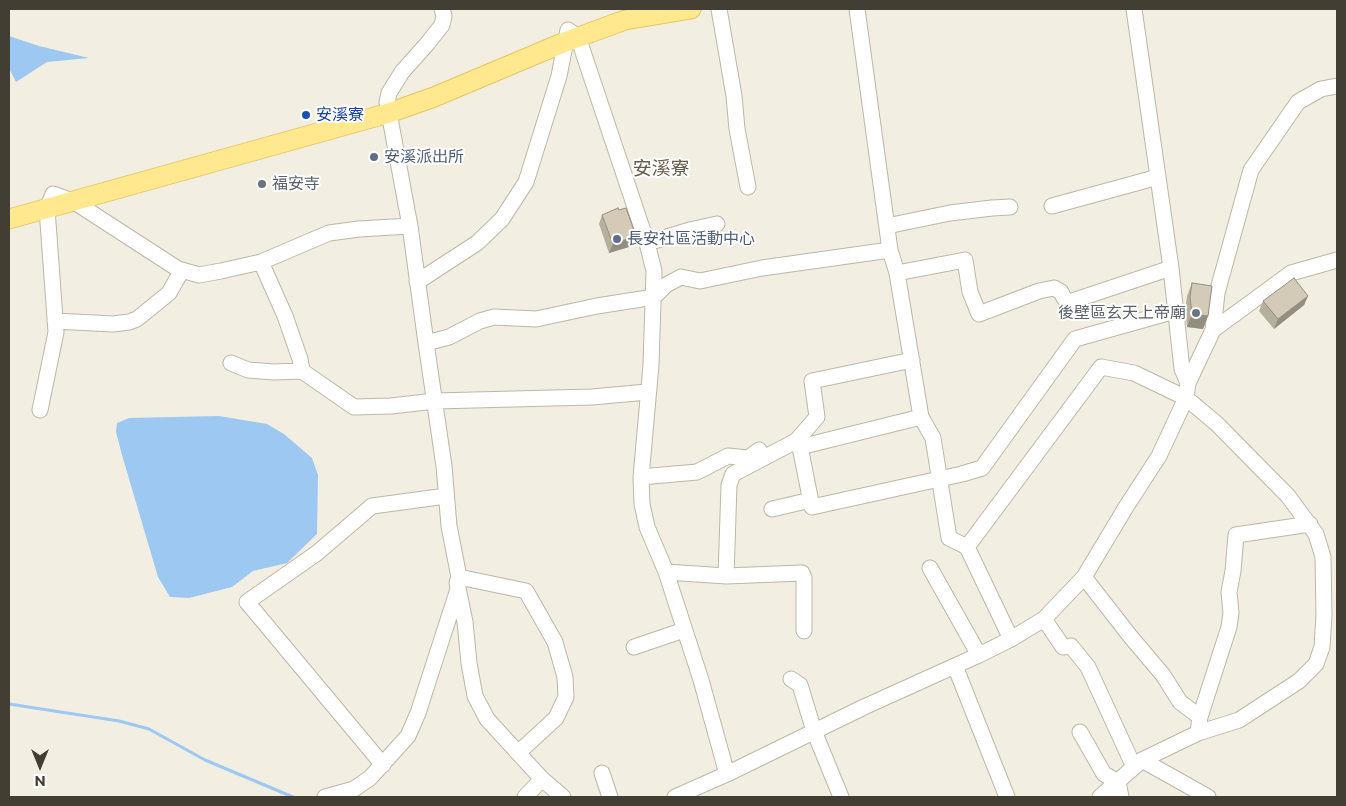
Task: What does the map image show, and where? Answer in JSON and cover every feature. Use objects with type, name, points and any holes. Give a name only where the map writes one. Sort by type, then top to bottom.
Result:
[{"type":"main road","points":[[9,219],[50,201],[434,97],[570,37],[623,10],[633,9]]},
{"type":"main road","points":[[570,37],[625,20],[691,9]]},
{"type":"main road","points":[[9,206],[50,201],[73,201],[388,108]]},
{"type":"street","points":[[442,9],[444,16],[442,25],[402,72],[389,93],[388,108],[410,226],[444,466],[449,526],[475,696],[487,719],[543,780],[563,797]]},
{"type":"street","points":[[720,9],[734,96],[737,129],[748,187]]},
{"type":"street","points":[[857,9],[890,250],[897,273],[921,417],[933,438],[950,538],[967,546],[1011,639]]},
{"type":"street","points":[[1134,9],[1171,268],[1182,369],[1187,391]]},
{"type":"street","points":[[570,37],[647,243],[654,271],[651,364],[647,392],[641,477],[642,504],[647,527],[666,572],[701,680],[727,774]]},
{"type":"street","points":[[417,282],[476,243],[502,219],[526,182],[570,37]]},
{"type":"street","points":[[678,796],[1011,639],[1044,619],[1084,577],[1159,456],[1214,330],[1217,293],[1251,170],[1298,102],[1321,89],[1337,86]]},
{"type":"street","points":[[1052,206],[1158,178]]},
{"type":"street","points":[[40,410],[56,332],[50,201]]},
{"type":"street","points":[[73,201],[178,269],[199,275],[221,272],[261,262],[329,233],[359,228],[410,226]]},
{"type":"street","points":[[887,226],[950,213],[1010,207]]},
{"type":"street","points":[[647,243],[717,224]]},
{"type":"street","points":[[426,343],[450,336],[480,321],[494,317],[536,319],[597,306],[654,297],[666,285],[682,277],[700,281],[762,268],[890,250]]},
{"type":"street","points":[[897,273],[965,260],[970,292],[979,314],[1039,291],[1054,288],[1061,292],[1069,302],[1171,268]]},
{"type":"street","points":[[1214,330],[1291,274],[1337,260]]},
{"type":"street","points":[[261,262],[285,316],[300,359],[302,371]]},
{"type":"street","points":[[55,321],[113,324],[137,319],[169,293],[182,270]]},
{"type":"street","points":[[912,360],[812,381],[817,417],[798,444],[812,507],[982,468],[1075,339],[1175,311]]},
{"type":"street","points":[[231,363],[248,370],[274,372],[302,371],[334,395],[354,407],[391,406],[435,401],[592,397],[647,392]]},
{"type":"street","points":[[967,546],[1101,366],[1134,373],[1187,391],[1288,496],[1316,534],[1323,557],[1324,615],[1322,647],[1316,664],[1298,681],[1239,720],[1198,733],[1138,764],[1120,790],[1100,797]]},
{"type":"street","points":[[726,576],[729,485],[733,474],[798,444],[921,417]]},
{"type":"street","points":[[641,477],[697,472],[728,456],[748,458],[753,453],[777,441]]},
{"type":"street","points":[[383,766],[247,602],[317,552],[372,506],[446,496]]},
{"type":"street","points":[[772,509],[811,500]]},
{"type":"street","points":[[1198,733],[1200,717],[1229,627],[1231,613],[1230,592],[1234,571],[1236,535],[1310,524]]},
{"type":"street","points":[[930,568],[979,655]]},
{"type":"street","points":[[666,572],[726,576],[802,573],[804,578],[804,631]]},
{"type":"street","points":[[1084,577],[1163,675],[1180,702],[1200,717]]},
{"type":"street","points":[[458,583],[526,590],[555,642],[565,677],[566,697],[556,718],[518,753]]},
{"type":"street","points":[[325,797],[354,789],[370,778],[383,766],[408,736],[418,713],[458,583]]},
{"type":"street","points":[[1044,619],[1064,647],[1071,646],[1088,667],[1138,764],[1208,797]]},
{"type":"street","points":[[634,647],[684,630]]},
{"type":"street","points":[[955,666],[1007,797]]},
{"type":"street","points":[[791,679],[800,685],[814,731],[840,797]]},
{"type":"street","points":[[1080,732],[1104,774],[1120,790]]},
{"type":"street","points":[[602,773],[610,797]]},
{"type":"street","points":[[524,797],[543,780]]},
{"type":"street","points":[[543,780],[544,797]]},
{"type":"water","points":[[9,36],[39,46],[89,58],[47,62],[16,82],[9,68]]},
{"type":"water","points":[[219,416],[267,424],[284,434],[312,458],[318,475],[317,534],[287,563],[253,571],[232,587],[189,598],[170,597],[158,577],[122,455],[116,432],[117,423],[129,418]]},
{"type":"building","points":[[618,208],[619,210],[626,208],[636,236],[613,244],[602,215]]},
{"type":"building","points":[[1294,278],[1308,296],[1278,319],[1263,301]]},
{"type":"building","points":[[1192,283],[1212,286],[1208,316],[1192,314],[1190,297]]},
{"type":"waterway","points":[[9,704],[119,721],[149,729],[205,760],[293,797]]},
{"type":"place","name":"安溪寮","points":[[306,115]]},
{"type":"place","name":"安溪派出所","points":[[374,157]]},
{"type":"place","name":"福安寺","points":[[262,184]]},
{"type":"place","name":"長安社區活動中心","points":[[617,239]]},
{"type":"place","name":"後壁區玄天上帝廟","points":[[1196,313]]},
{"type":"district","name":"安溪寮","points":[[661,169]]}]
